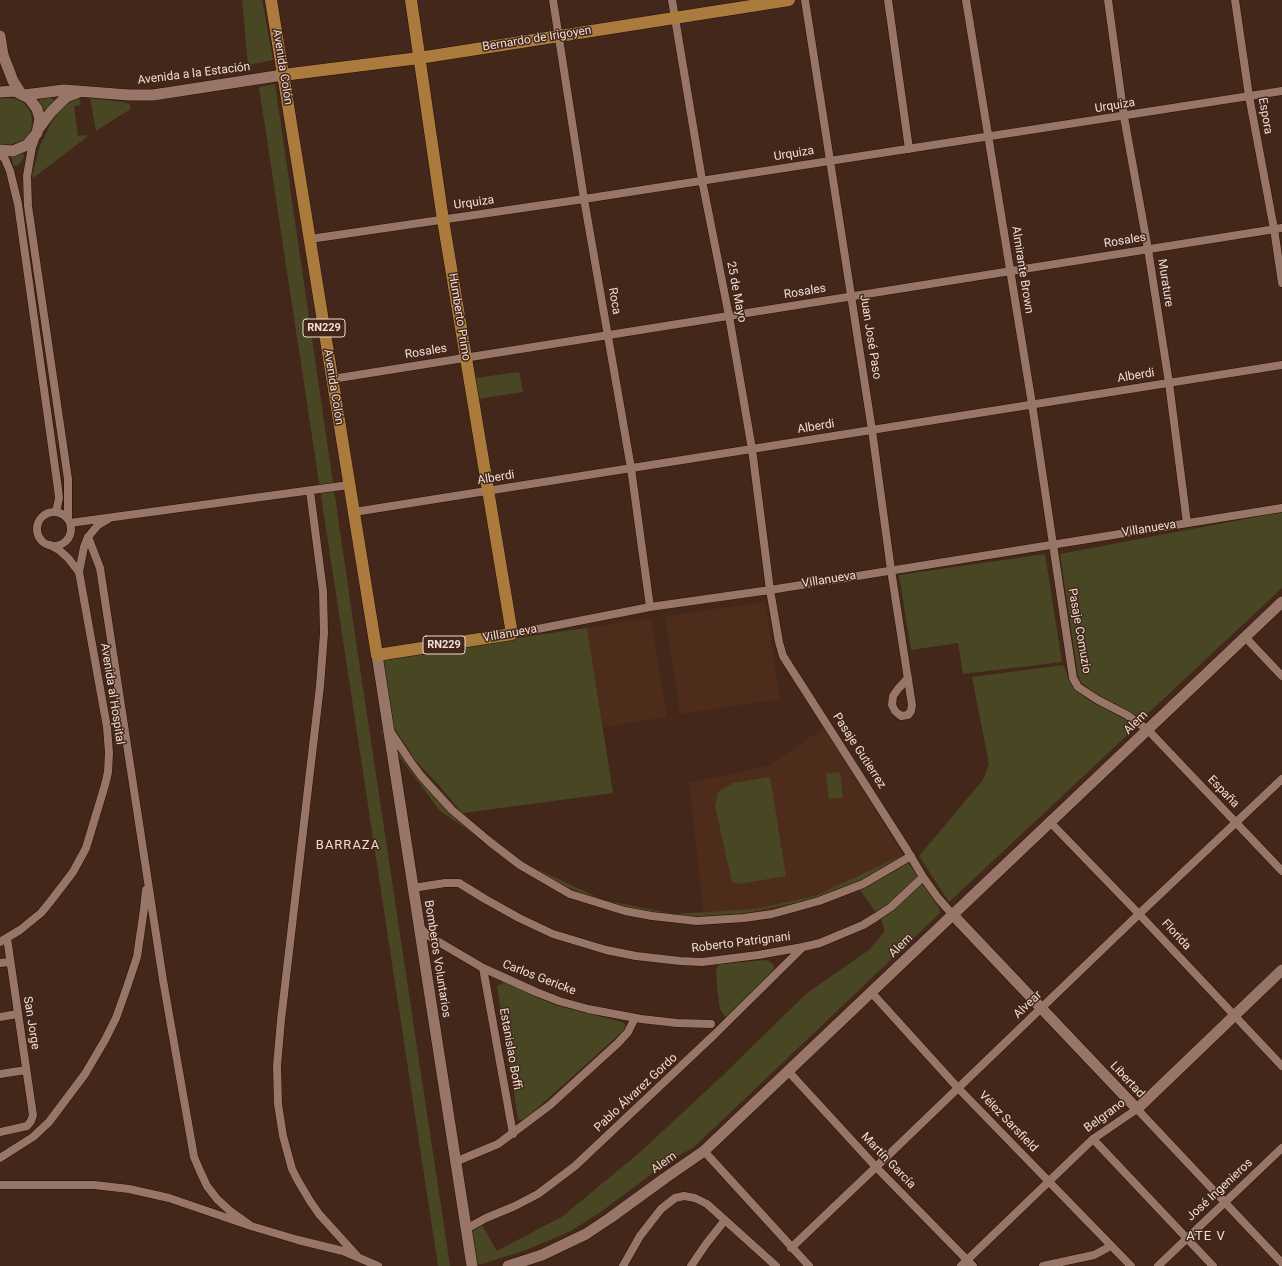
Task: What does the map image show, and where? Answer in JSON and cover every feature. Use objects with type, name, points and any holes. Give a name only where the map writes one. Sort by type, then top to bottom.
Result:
[{"type":"main road","name":"Avenida Colón","points":[[271,0],[376,655]]},
{"type":"main road","name":"Humberto Primo","points":[[411,0],[444,220],[512,634]]},
{"type":"main road","name":"Bernardo de Irigoyen","points":[[284,75],[419,58],[789,0]]},
{"type":"main road","points":[[0,36],[1,56],[13,81],[22,94],[32,101],[37,110],[40,119],[38,131]]},
{"type":"main road","name":"Avenida a la Estación","points":[[0,92],[9,91],[22,94],[64,90],[130,95],[153,95],[284,75]]},
{"type":"main road","points":[[0,150],[9,151],[21,149],[30,143],[51,112],[63,100],[68,96],[83,91]]},
{"type":"main road","name":"Alem","points":[[508,1266],[542,1254],[586,1234],[704,1152],[1282,602]]},
{"type":"main road","name":"Villanueva","points":[[376,655],[512,634]]},
{"type":"main road","name":"Bomberos Voluntarios","points":[[376,655],[472,1266]]},
{"type":"main road","name":"Libertad","points":[[953,915],[1137,1109]]},
{"type":"main road","name":"Belgrano","points":[[1137,1109],[1282,970]]},
{"type":"street","name":"Roca","points":[[553,0],[584,199],[631,468],[650,607]]},
{"type":"street","name":"25 de Mayo","points":[[672,0],[702,180],[729,316],[752,449],[770,590]]},
{"type":"street","name":"Juan José Paso","points":[[805,0],[872,430],[891,570],[908,678]]},
{"type":"street","points":[[888,0],[910,149]]},
{"type":"street","name":"Almirante Brown","points":[[966,0],[1032,404],[1053,545]]},
{"type":"street","name":"Murature","points":[[1108,0],[1124,117],[1148,249],[1169,383],[1187,523]]},
{"type":"street","name":"Espora","points":[[1235,0],[1249,96],[1278,228],[1282,283]]},
{"type":"street","name":"Urquiza","points":[[310,239],[584,199],[829,160],[988,138],[1282,91]]},
{"type":"street","points":[[38,131],[28,163],[26,190],[68,479],[69,521],[71,531],[68,539],[60,544],[50,545],[43,542],[39,536],[38,526],[43,516],[49,513],[56,512],[63,514],[69,521]]},
{"type":"street","points":[[0,154],[5,159],[10,171],[18,204],[58,489],[59,498],[56,512]]},
{"type":"street","name":"Rosales","points":[[332,379],[1278,228]]},
{"type":"street","name":"Alberdi","points":[[354,512],[1282,365]]},
{"type":"street","points":[[69,521],[110,518],[349,485]]},
{"type":"street","points":[[310,491],[322,591],[324,633],[320,686],[281,1020],[277,1066],[278,1104],[283,1136],[292,1169],[297,1179],[319,1214],[357,1256]]},
{"type":"street","name":"Villanueva","points":[[512,634],[650,607],[770,590],[1282,508]]},
{"type":"street","points":[[79,572],[84,547],[88,537],[98,525],[110,518]]},
{"type":"street","points":[[88,537],[100,568],[162,980],[194,1157],[207,1186],[233,1213],[251,1226]]},
{"type":"street","name":"Avenida al Hospital","points":[[3,940],[20,930],[41,913],[73,872],[86,848],[108,772],[109,754],[107,727],[79,572],[68,558],[59,550],[50,545]]},
{"type":"street","name":"Pasaje Comuzio","points":[[1053,545],[1073,678],[1078,687],[1098,700],[1127,715],[1148,730]]},
{"type":"street","name":"Pasaje Gutierrez","points":[[770,590],[778,642],[783,656],[923,877],[938,898],[953,915]]},
{"type":"street","points":[[1245,637],[1282,676]]},
{"type":"street","points":[[386,718],[390,730],[421,776],[452,810],[490,842],[520,865],[570,894],[625,911],[652,916],[697,921],[744,918],[772,914],[820,901],[863,884],[911,856]]},
{"type":"street","name":"España","points":[[1148,730],[1282,871]]},
{"type":"street","name":"Alvear","points":[[791,1248],[1282,779]]},
{"type":"street","name":"Florida","points":[[1050,822],[1282,1066]]},
{"type":"street","points":[[0,1158],[33,1137],[49,1122],[85,1074],[105,1040],[116,1018],[128,987],[136,957],[144,910],[147,873]]},
{"type":"street","name":"Roberto Patrignani","points":[[413,888],[445,883],[459,883],[519,918],[553,934],[606,950],[636,956],[702,962],[758,955],[803,947],[839,935],[876,917],[891,907],[923,877]]},
{"type":"street","name":"Carlos Gericke","points":[[418,926],[427,935],[483,968],[559,1001],[588,1009],[634,1018],[677,1023],[711,1024]]},
{"type":"street","name":"San Jorge","points":[[0,1132],[27,1126],[32,1118],[33,1111],[10,962],[3,940]]},
{"type":"street","name":"Pablo Álvarez Gordo","points":[[466,1229],[538,1194],[575,1166],[716,1034],[803,947]]},
{"type":"street","points":[[0,963],[10,962]]},
{"type":"street","name":"Estanislao Boffi","points":[[483,968],[513,1134]]},
{"type":"street","name":"Vélez Sarsfield","points":[[871,992],[958,1088],[1111,1246],[1127,1265]]},
{"type":"street","points":[[0,1017],[17,1014]]},
{"type":"street","points":[[455,1162],[498,1144],[550,1105],[600,1060],[628,1032],[634,1018]]},
{"type":"street","points":[[0,1074],[26,1070]]},
{"type":"street","name":"Martín García","points":[[788,1071],[876,1168],[970,1263]]},
{"type":"street","name":"Belgrano","points":[[961,1266],[970,1263],[1093,1139],[1137,1109]]},
{"type":"street","name":"Libertad","points":[[1137,1109],[1282,1263]]},
{"type":"street","points":[[1093,1139],[1213,1266]]},
{"type":"street","name":"José Ingenieros","points":[[1158,1266],[1282,1148]]},
{"type":"street","points":[[704,1152],[809,1266]]},
{"type":"street","points":[[0,1185],[129,1188],[168,1198],[251,1226],[357,1256],[378,1266]]},
{"type":"street","points":[[623,1266],[640,1236],[661,1209],[675,1198],[690,1197],[701,1200],[725,1220],[771,1264]]},
{"type":"street","points":[[691,1266],[725,1220]]},
{"type":"street","points":[[1042,1266],[1094,1255],[1111,1246]]},
{"type":"shaded area","points":[[242,0],[262,0],[273,60],[248,65]]},
{"type":"shaded area","points":[[275,84],[358,655],[450,1266],[438,1266],[259,87]]},
{"type":"shaded area","points":[[41,98],[51,98],[54,100],[45,112],[39,101]]},
{"type":"shaded area","points":[[79,98],[81,105],[74,106],[78,136],[87,135],[87,137],[33,178],[32,175],[40,146],[51,123],[64,105],[71,100]]},
{"type":"shaded area","points":[[90,98],[122,102],[129,104],[131,107],[129,110],[96,131]]},
{"type":"shaded area","points":[[0,99],[16,99],[24,103],[31,113],[32,121],[31,130],[26,138],[10,145],[0,144]]},
{"type":"shaded area","points":[[22,153],[24,155],[23,160],[18,165],[14,166],[11,156]]},
{"type":"shaded area","points":[[519,372],[523,392],[478,399],[475,378]]},
{"type":"shaded area","points":[[1282,512],[1282,588],[1142,719],[1095,695],[1081,682],[1078,675],[1060,554]]},
{"type":"shaded area","points":[[1045,554],[1062,662],[963,674],[958,643],[911,650],[899,575]]},
{"type":"shaded area","points":[[765,602],[780,699],[680,714],[665,616]]},
{"type":"shaded area","points":[[651,618],[667,717],[603,727],[587,628]]},
{"type":"shaded area","points":[[587,628],[613,793],[463,813],[507,855],[603,900],[674,914],[755,909],[815,896],[903,855],[939,908],[940,913],[693,1148],[670,1160],[602,1211],[571,1231],[526,1250],[477,1265],[471,1230],[482,1225],[497,1251],[563,1216],[639,1153],[720,1078],[807,993],[869,950],[885,931],[881,919],[860,890],[745,913],[673,918],[600,902],[520,865],[440,811],[381,732],[388,726],[414,758],[394,728],[380,657]],"holes":[[[414,759],[437,783],[461,812],[442,794]]]},
{"type":"shaded area","points":[[1063,665],[1072,686],[1087,699],[1137,726],[949,902],[919,856],[983,780],[989,764],[972,677]]},
{"type":"shaded area","points":[[825,727],[903,855],[858,883],[818,899],[772,911],[704,918],[689,783],[768,766]]},
{"type":"shaded area","points":[[840,772],[843,797],[829,799],[826,774]]},
{"type":"shaded area","points":[[770,777],[786,876],[740,884],[732,882],[715,806],[718,792],[733,783]]},
{"type":"shaded area","points":[[767,960],[773,964],[775,969],[731,1014],[725,1017],[720,1009],[717,987],[716,970],[719,964]]},
{"type":"shaded area","points":[[505,982],[555,1005],[622,1022],[626,1026],[622,1032],[523,1121],[518,1119],[497,986]]},
{"type":"district","name":"BARRAZA","points":[[348,846]]},
{"type":"district","name":"ATE V","points":[[1206,1237]]}]
